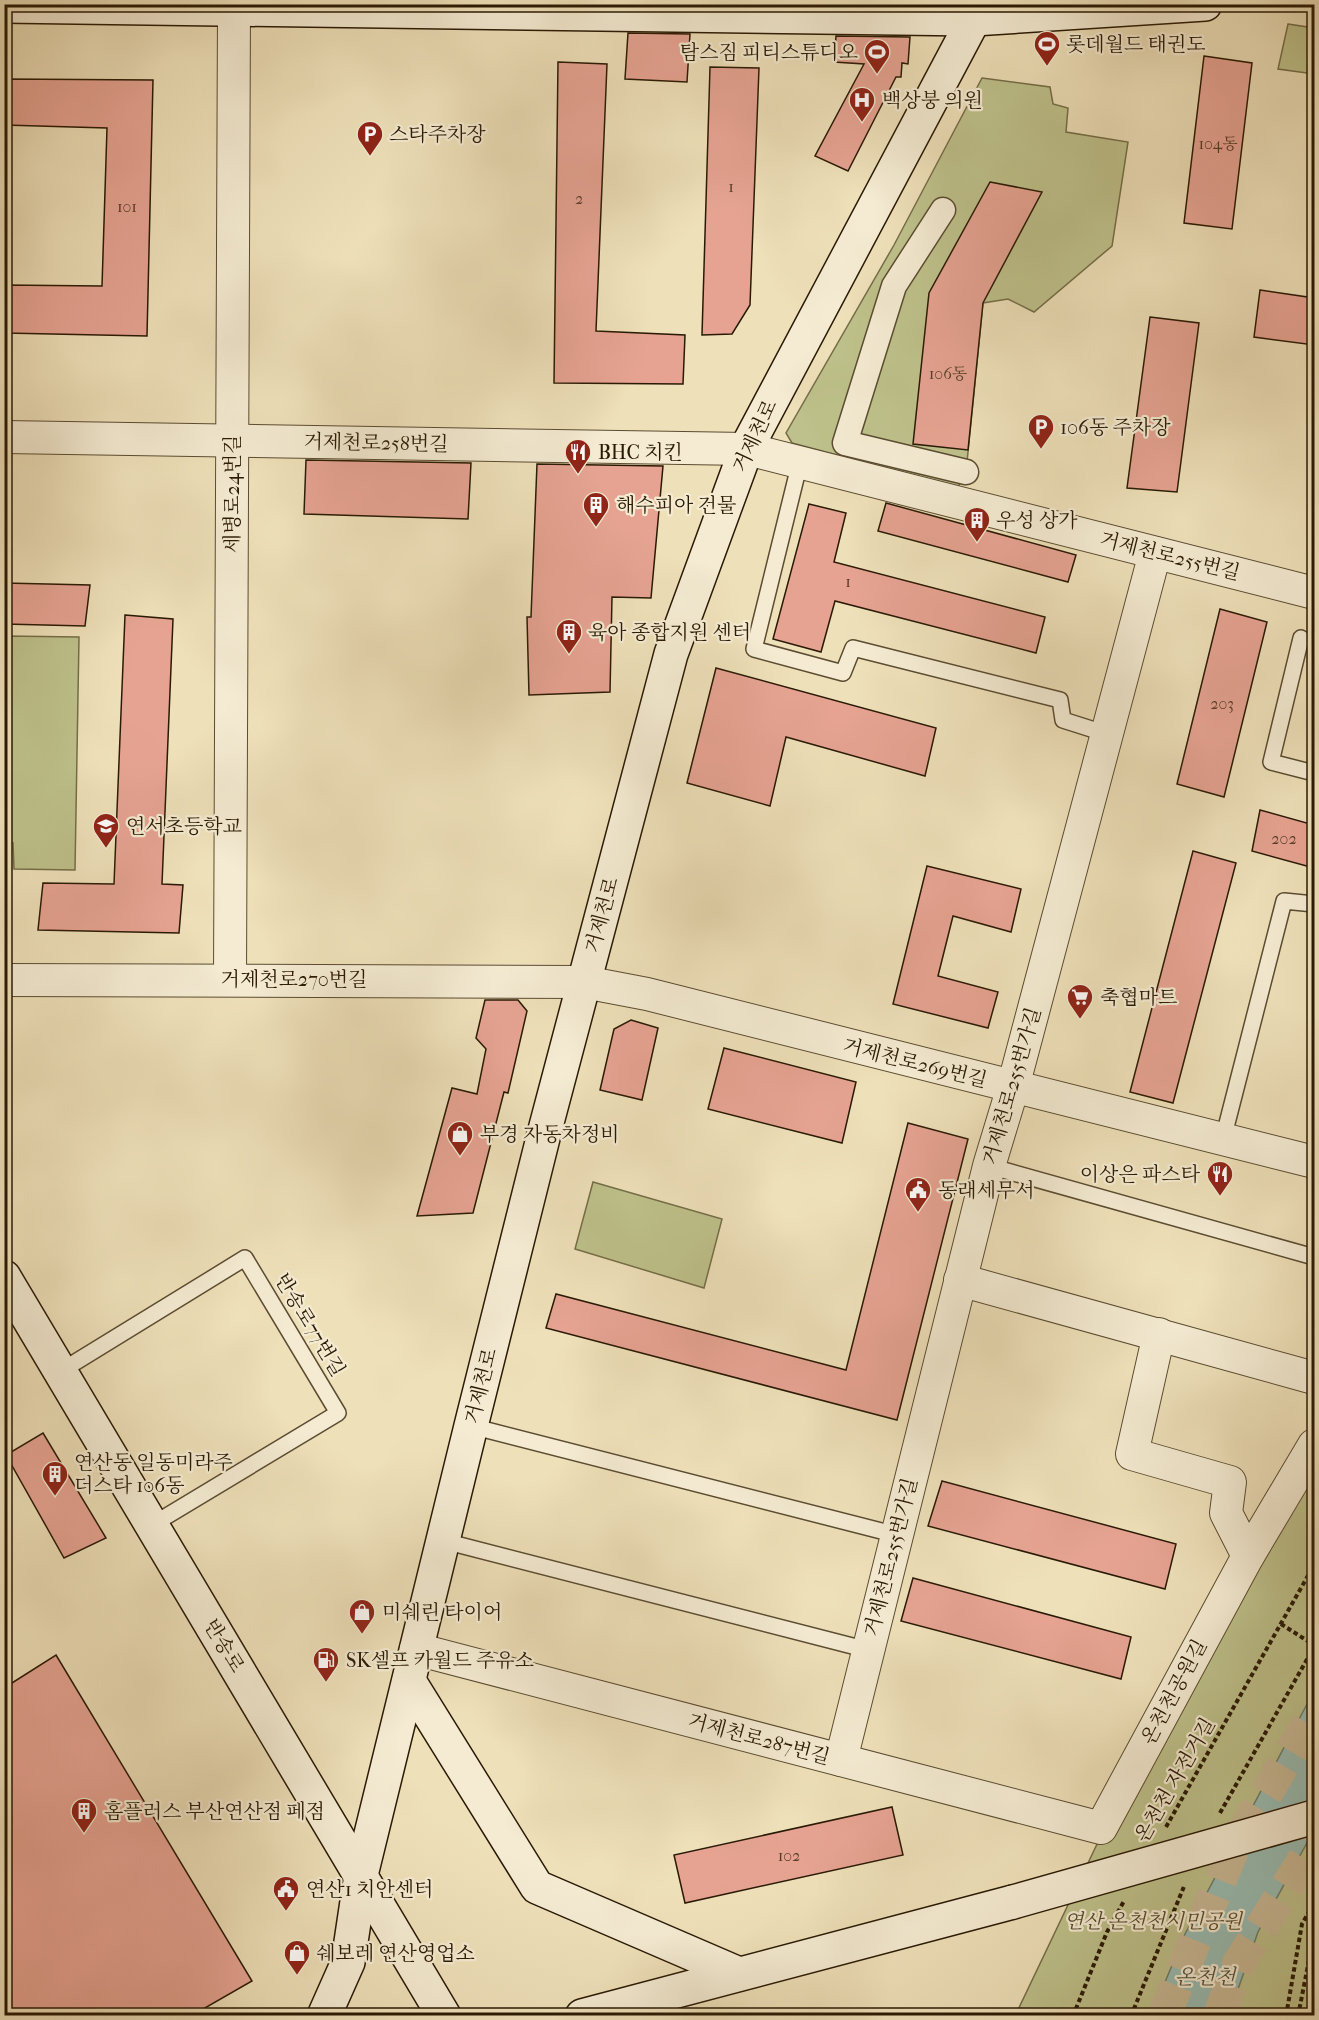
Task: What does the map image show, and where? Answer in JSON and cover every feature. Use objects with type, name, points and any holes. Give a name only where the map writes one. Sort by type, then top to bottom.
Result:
[{"type":"main road","points":[[4,6],[975,12],[1205,4]]},
{"type":"main road","name":"거제천로","points":[[324,2016],[348,1962],[361,1875],[471,1426],[584,982],[671,654],[747,448],[975,12]]},
{"type":"main road","name":"반송로","points":[[4,1277],[444,2016]]},
{"type":"main road","points":[[409,1680],[537,1887],[739,1974]]},
{"type":"main road","points":[[582,2016],[1013,1902],[1314,1817]]},
{"type":"main road","points":[[669,2016],[739,1974]]},
{"type":"street","name":"세병로24번길","points":[[230,978],[234,9]]},
{"type":"street","points":[[943,210],[894,286],[845,443],[966,472]]},
{"type":"street","name":"거제천로258번길","points":[[4,437],[747,448]]},
{"type":"street","name":"거제천로255번길","points":[[747,448],[1314,593]]},
{"type":"street","name":"거제천로255번가길","points":[[841,1760],[989,1166],[1013,1087],[1155,553]]},
{"type":"street","name":"거제천로270번길","points":[[4,980],[230,978],[584,982]]},
{"type":"street","name":"거제천로269번길","points":[[584,982],[647,994],[1314,1162]]},
{"type":"street","points":[[960,1280],[1314,1378]]},
{"type":"street","points":[[1159,1334],[1132,1454],[1230,1482],[1226,1513],[1248,1556]]},
{"type":"street","name":"온천천공원길","points":[[1101,1828],[1248,1556],[1314,1445]]},
{"type":"street","name":"거제천로287번길","points":[[416,1649],[1101,1828]]},
{"type":"lane","points":[[800,462],[754,649],[843,673],[853,648],[1060,700],[1063,720],[1107,734]]},
{"type":"lane","points":[[1301,638],[1271,762],[1314,773]]},
{"type":"lane","points":[[1223,1139],[1284,901],[1314,904]]},
{"type":"lane","points":[[989,1166],[1314,1257]]},
{"type":"lane","name":"반송로77번길","points":[[61,1371],[245,1258],[338,1413],[152,1525]]},
{"type":"lane","points":[[471,1426],[897,1535]]},
{"type":"lane","points":[[444,1541],[868,1650]]},
{"type":"path","name":"온천천 자전거길","points":[[1165,1829],[1314,1565]]},
{"type":"path","points":[[1281,1624],[1314,1645]]},
{"type":"path","points":[[1073,2016],[1107,1932],[1130,1891]]},
{"type":"path","points":[[1286,2016],[1302,1924],[1314,1903]]},
{"type":"path","points":[[1298,2016],[1314,1935]]},
{"type":"green space","points":[[1288,24],[1314,28],[1314,74],[1278,69]]},
{"type":"green space","points":[[982,78],[1050,87],[1053,104],[1068,108],[1066,132],[1128,142],[1112,246],[1034,312],[1008,299],[983,303],[966,472],[958,487],[792,443],[786,433],[894,245]]},
{"type":"green space","points":[[5,636],[79,637],[75,870],[14,869],[13,843],[5,843]]},
{"type":"green space","points":[[593,1182],[722,1219],[704,1288],[575,1249]]},
{"type":"green space","name":"연산 온천천시민공원","points":[[1314,1456],[1314,2015],[1015,2016],[1098,1842]]},
{"type":"water","name":"온천천","points":[[1314,1691],[1314,1830],[1258,1932],[1229,2015],[1151,2016],[1185,1934]]},
{"type":"building","points":[[628,33],[690,34],[687,82],[625,79]]},
{"type":"building","points":[[836,36],[910,37],[908,64],[902,63],[901,77],[896,77],[848,171],[815,156],[864,64],[834,62]]},
{"type":"building","points":[[1204,56],[1252,63],[1232,229],[1184,223]]},
{"type":"building","points":[[558,62],[607,64],[596,331],[685,335],[683,384],[554,383]]},
{"type":"building","points":[[710,67],[759,68],[750,305],[732,334],[702,335]]},
{"type":"building","points":[[4,79],[153,80],[147,336],[4,333],[4,285],[102,286],[107,128],[4,125]]},
{"type":"building","points":[[990,182],[1042,192],[983,303],[968,450],[913,444],[929,293]]},
{"type":"building","points":[[1260,290],[1314,298],[1314,345],[1254,337]]},
{"type":"building","points":[[1150,317],[1199,323],[1177,492],[1127,488]]},
{"type":"building","points":[[306,460],[471,463],[468,519],[304,514]]},
{"type":"building","name":"해수피아 건물","points":[[537,464],[663,466],[651,598],[612,597],[610,692],[529,695],[527,617],[531,617]]},
{"type":"building","name":"우성 상가","points":[[886,503],[1076,555],[1068,582],[878,531]]},
{"type":"building","points":[[809,504],[846,513],[834,562],[1045,617],[1036,653],[835,601],[821,652],[773,639]]},
{"type":"building","points":[[4,583],[90,585],[85,626],[4,624]]},
{"type":"building","points":[[1220,609],[1267,622],[1224,797],[1177,784]]},
{"type":"building","points":[[125,615],[173,619],[162,884],[183,885],[179,933],[38,930],[43,883],[114,884]]},
{"type":"building","points":[[716,668],[936,728],[925,776],[786,737],[770,806],[687,783]]},
{"type":"building","points":[[1260,810],[1314,825],[1314,868],[1252,851]]},
{"type":"building","points":[[1193,851],[1236,863],[1173,1103],[1130,1092]]},
{"type":"building","points":[[927,866],[1021,889],[1011,932],[953,916],[938,976],[998,992],[988,1028],[893,1004]]},
{"type":"building","name":"부경 자동차정비","points":[[485,1000],[518,1000],[527,1011],[508,1093],[504,1092],[473,1213],[417,1216],[452,1088],[477,1094],[486,1049],[476,1038]]},
{"type":"building","points":[[631,1020],[658,1028],[642,1100],[600,1090],[614,1029]]},
{"type":"building","points":[[724,1048],[856,1082],[842,1143],[708,1109]]},
{"type":"building","points":[[908,1123],[968,1139],[897,1420],[546,1328],[556,1294],[846,1370]]},
{"type":"building","name":"연산동 일동미라주 더스타 106동","points":[[43,1433],[106,1538],[64,1558],[6,1455]]},
{"type":"building","points":[[942,1481],[1176,1544],[1165,1589],[928,1526]]},
{"type":"building","points":[[913,1578],[1131,1637],[1121,1679],[901,1621]]},
{"type":"building","name":"홈플러스 부산연산점 페점","points":[[56,1655],[252,1981],[191,2016],[4,2016],[4,1688]]},
{"type":"building","points":[[892,1807],[903,1855],[685,1903],[674,1855]]},
{"type":"tunnel","points":[[1164,2016],[1234,1847],[1314,1714]]},
{"type":"tunnel","points":[[1219,2016],[1239,1963],[1314,1843]]},
{"type":"place","name":"롯데월드 태권도","points":[[1047,67]]},
{"type":"place","name":"탐스짐 피티스튜디오","points":[[877,75]]},
{"type":"place","name":"백상붕 의원","points":[[862,123]]},
{"type":"place","name":"스타주차장","points":[[370,157]]},
{"type":"place","name":"106동 주차장","points":[[1041,450]]},
{"type":"place","name":"BHC 치킨","points":[[578,475]]},
{"type":"place","name":"해수피아 건물","points":[[596,528]]},
{"type":"place","name":"우성 상가","points":[[977,543]]},
{"type":"place","name":"육아 종합지원 센터","points":[[569,655]]},
{"type":"place","name":"연서초등학교","points":[[106,849]]},
{"type":"place","name":"축협마트","points":[[1080,1020]]},
{"type":"place","name":"부경 자동차정비","points":[[460,1157]]},
{"type":"place","name":"이상은 파스타","points":[[1220,1197]]},
{"type":"place","name":"동래세무서","points":[[918,1213]]},
{"type":"place","name":"연산동 일동미라주 더스타 106동","points":[[55,1497]]},
{"type":"place","name":"미쉐린 타이어","points":[[362,1635]]},
{"type":"place","name":"SK셀프 카월드 주유소","points":[[326,1683]]},
{"type":"place","name":"홈플러스 부산연산점 페점","points":[[84,1834]]},
{"type":"place","name":"연산1 치안센터","points":[[286,1912]]},
{"type":"place","name":"쉐보레 연산영업소","points":[[297,1976]]}]
